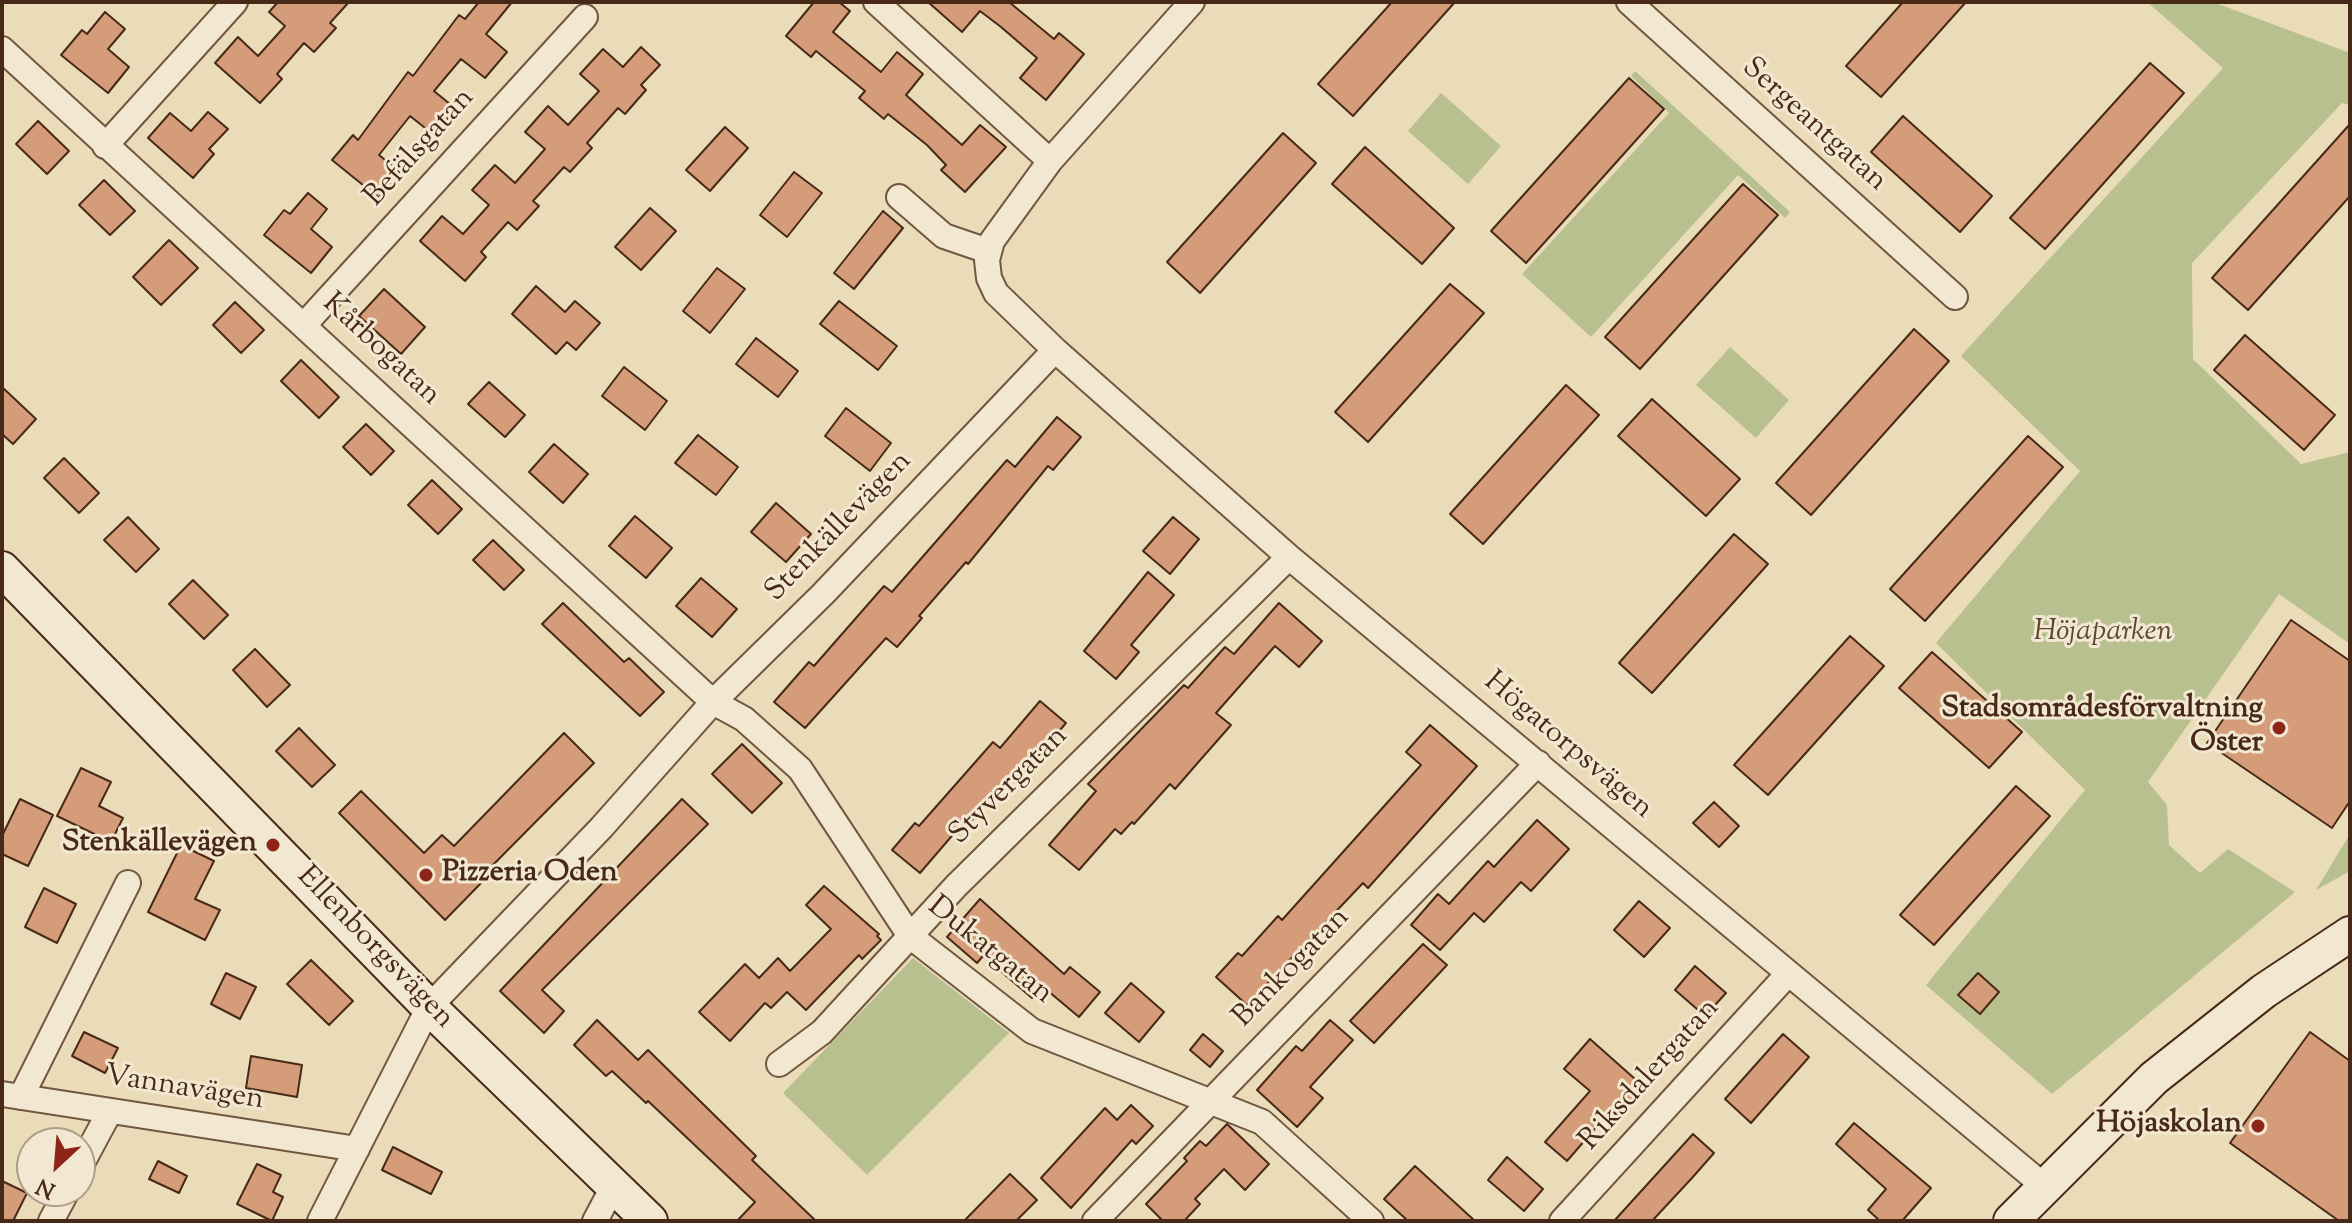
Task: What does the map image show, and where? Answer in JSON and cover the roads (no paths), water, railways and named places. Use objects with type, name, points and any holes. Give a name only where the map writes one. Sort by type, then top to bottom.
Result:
[{"type":"street","points":[[105,146],[235,2]]},
{"type":"street","points":[[876,2],[1050,161]]},
{"type":"street","points":[[1055,350],[996,293],[989,278],[988,251],[998,230],[1050,161],[1192,2]]},
{"type":"street","name":"Sergeantgatan","points":[[1629,2],[1955,297]]},
{"type":"street","name":"Befälsgatan","points":[[304,325],[585,17]]},
{"type":"street","name":"Kårbogatan","points":[[2,49],[713,702]]},
{"type":"street","points":[[899,197],[944,236],[988,251]]},
{"type":"street","name":"Högatorpsvägen","points":[[1055,350],[1289,557],[2044,1186]]},
{"type":"street","name":"Stenkällevägen","points":[[320,1221],[429,1007],[601,828],[713,702],[823,594],[1055,350]]},
{"type":"street","name":"Styvergatan","points":[[779,1064],[822,1032],[956,886],[1289,557]]},
{"type":"street","name":"Ellenborgsvägen","points":[[2,569],[429,1007],[650,1221]]},
{"type":"street","name":"Dukatgatan","points":[[713,702],[744,719],[800,769],[910,936],[1032,1031],[1262,1122],[1371,1221]]},
{"type":"street","name":"Bankogatan","points":[[1095,1221],[1538,763]]},
{"type":"street","points":[[11,1096],[128,883]]},
{"type":"street","points":[[2011,1221],[2154,1078],[2264,991],[2350,934]]},
{"type":"street","name":"Riksdalergatan","points":[[1562,1221],[1787,975]]},
{"type":"street","name":"Vannavägen","points":[[11,1096],[357,1149]]},
{"type":"street","points":[[96,1137],[110,1111]]},
{"type":"street","points":[[595,1221],[613,1187]]},
{"type":"place","name":"Stadsområdesförvaltning Öster","points":[[2279,728]]},
{"type":"place","name":"Stenkällevägen","points":[[273,845]]},
{"type":"place","name":"Pizzeria Oden","points":[[426,875]]},
{"type":"place","name":"Höjaskolan","points":[[2258,1126]]},
{"type":"park label","name":"Höjaparken","points":[[2103,634]]}]
